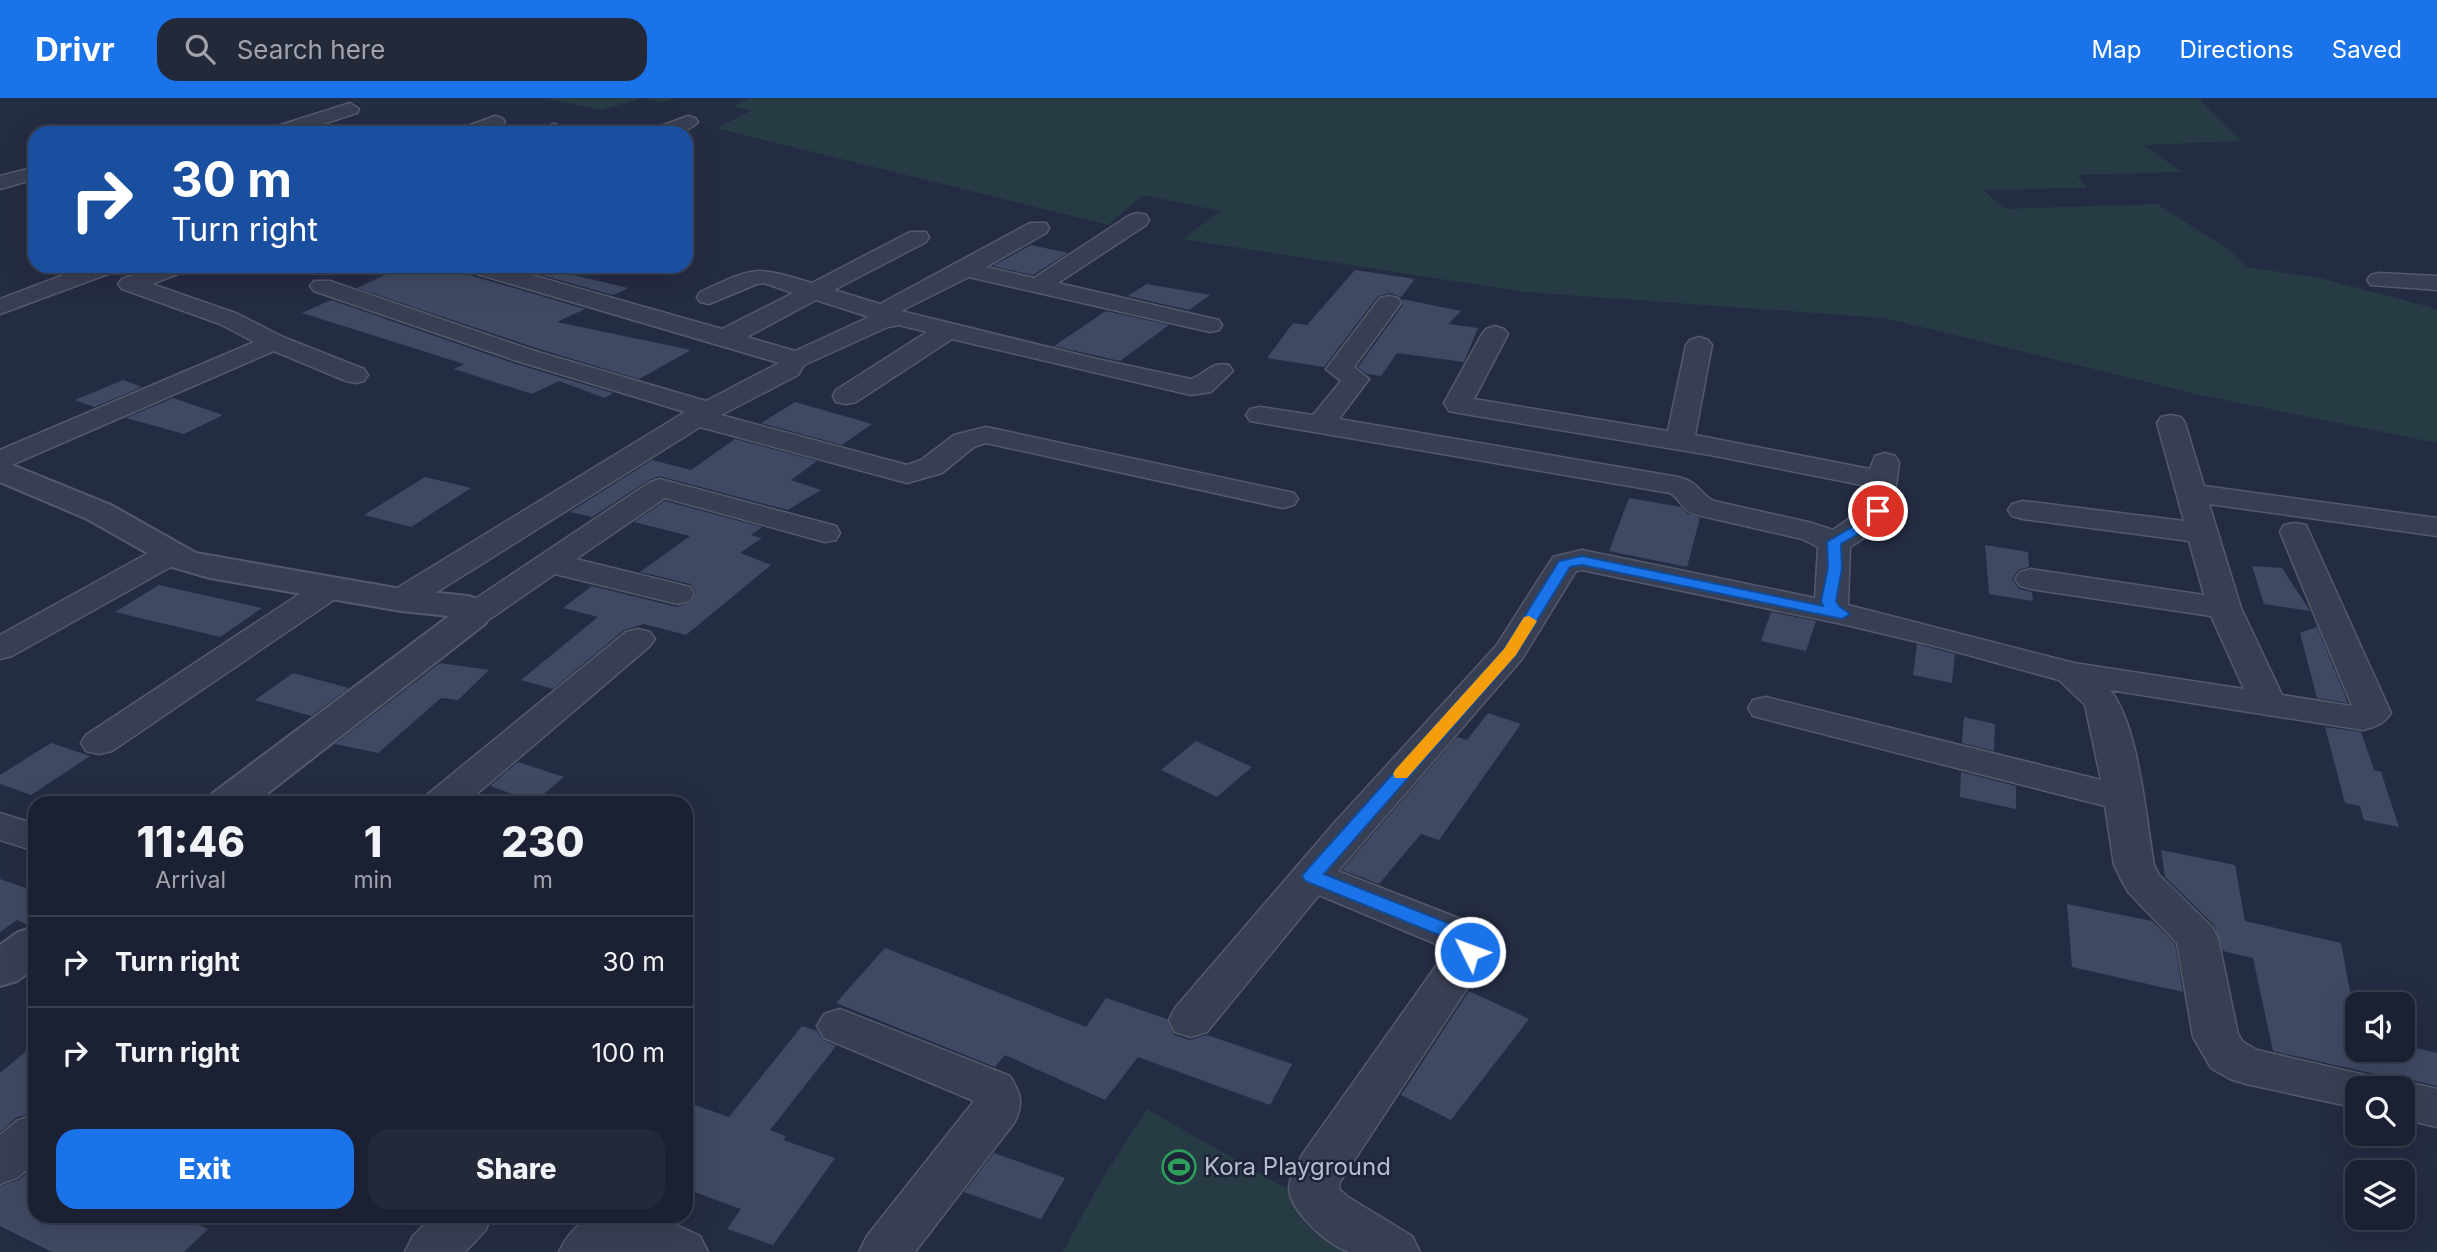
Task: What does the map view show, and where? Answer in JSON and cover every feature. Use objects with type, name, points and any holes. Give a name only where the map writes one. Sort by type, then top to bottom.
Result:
[{"type":"street","points":[[297,126],[351,109]]},
{"type":"street","points":[[485,126],[495,122]]},
{"type":"street","points":[[678,126],[688,122]]},
{"type":"street","points":[[0,183],[28,175]]},
{"type":"street","points":[[1037,286],[1138,220]]},
{"type":"street","points":[[499,273],[793,360],[807,356],[885,317],[890,307],[1038,228]]},
{"type":"street","points":[[725,338],[918,237]]},
{"type":"street","points":[[965,269],[1210,325]]},
{"type":"street","points":[[0,307],[90,273]]},
{"type":"street","points":[[159,273],[130,284],[229,319],[274,342],[355,375]]},
{"type":"street","points":[[709,297],[758,276],[765,276],[885,317],[1191,387],[1202,386],[1220,371]]},
{"type":"street","points":[[2379,280],[2437,283]]},
{"type":"street","points":[[322,286],[701,413],[907,474],[930,470],[966,438],[986,435],[1283,499]]},
{"type":"street","points":[[1321,424],[1356,379],[1339,369],[1390,303]]},
{"type":"street","points":[[846,396],[948,330]]},
{"type":"street","points":[[1495,334],[1458,402],[1459,405],[1884,471],[1878,511],[1872,520],[1834,542]]},
{"type":"street","points":[[0,461],[274,342]]},
{"type":"street","points":[[1680,441],[1699,345]]},
{"type":"street","points":[[401,600],[701,413],[789,369],[793,360]]},
{"type":"street","points":[[1260,415],[1504,454],[1678,486],[1687,490],[1694,503],[1704,509],[1812,532],[1834,542]]},
{"type":"street","points":[[2171,423],[2224,608],[2270,705]]},
{"type":"street","points":[[0,470],[99,512],[172,554],[210,567],[401,600],[468,607],[474,610],[472,616]]},
{"type":"street","points":[[237,796],[472,616],[660,488],[825,533]]},
{"type":"street","points":[[2191,493],[2437,527]]},
{"type":"street","points":[[2023,510],[2202,533]]},
{"type":"street","points":[[1191,1020],[1312,876],[1510,652],[1564,564],[1582,560],[1842,614],[1948,639],[2071,673],[2363,719],[2373,713],[2295,531]]},
{"type":"street","points":[[1834,542],[1835,568],[1829,601],[1832,609],[1842,614]]},
{"type":"street","points":[[0,649],[172,554]]},
{"type":"street","points":[[551,563],[678,594]]},
{"type":"street","points":[[2031,579],[2224,608]]},
{"type":"street","points":[[99,743],[330,588]]},
{"type":"street","points":[[450,796],[638,639]]},
{"type":"street","points":[[2071,673],[2091,689],[2103,704],[2115,748],[2137,874],[2197,938],[2216,1037],[2227,1055],[2246,1066],[2345,1087]]},
{"type":"street","points":[[1766,708],[2123,799]]},
{"type":"street","points":[[0,826],[28,836]]},
{"type":"street","points":[[1312,876],[1461,936],[1469,944],[1470,952],[1321,1166],[1314,1182],[1316,1197],[1326,1209],[1394,1252]]},
{"type":"street","points":[[0,969],[28,949]]},
{"type":"street","points":[[840,1026],[993,1089],[998,1097],[997,1110],[885,1252]]},
{"type":"street","points":[[2415,1103],[2437,1108]]},
{"type":"street","points":[[0,1164],[28,1139]]},
{"type":"street","points":[[431,1252],[460,1223]]},
{"type":"street","points":[[585,1252],[596,1238],[611,1230],[631,1228],[682,1252]]},
{"type":"shaded area","points":[[545,98],[642,98],[601,110]]},
{"type":"shaded area","points":[[642,98],[677,98],[662,102]]},
{"type":"shaded area","points":[[750,98],[2198,98],[2242,141],[2144,145],[2182,172],[2077,175],[2088,188],[1983,190],[2005,209],[2157,204],[2228,249],[2247,267],[2320,278],[2437,309],[2437,443],[2191,393],[1885,318],[1525,292],[1182,239],[1221,211],[1143,195],[1108,225],[717,128],[751,111],[733,106]]},
{"type":"shaded area","name":"Kora Playground","points":[[1147,1109],[1397,1252],[1063,1252],[1099,1184]]},
{"type":"building","points":[[1031,245],[1068,253],[1033,275],[993,266]]},
{"type":"building","points":[[1355,270],[1415,279],[1401,297],[1390,293],[1378,296],[1324,367],[1267,358],[1293,323],[1307,325]]},
{"type":"building","points":[[389,273],[465,273],[585,309],[557,322],[691,350],[639,379],[536,348],[357,288]]},
{"type":"building","points":[[535,273],[565,273],[628,288],[613,295]]},
{"type":"building","points":[[1147,284],[1210,295],[1189,310],[1128,296]]},
{"type":"building","points":[[1402,299],[1461,311],[1448,324],[1478,328],[1464,362],[1397,353],[1381,376],[1367,374],[1358,367],[1403,305]]},
{"type":"building","points":[[331,300],[516,364],[613,393],[605,398],[559,381],[532,394],[454,369],[464,364],[302,313]]},
{"type":"building","points":[[1106,311],[1169,325],[1120,361],[1054,346]]},
{"type":"building","points":[[123,380],[142,387],[94,407],[75,400]]},
{"type":"building","points":[[173,398],[223,415],[184,434],[126,418]]},
{"type":"building","points":[[795,402],[872,424],[842,445],[761,423]]},
{"type":"building","points":[[735,439],[817,461],[791,480],[821,490],[788,510],[659,476],[592,517],[570,512],[652,460],[691,470]]},
{"type":"building","points":[[425,477],[471,488],[411,527],[364,515]]},
{"type":"building","points":[[1629,498],[1681,507],[1688,514],[1700,518],[1687,567],[1609,551]]},
{"type":"building","points":[[665,501],[762,527],[751,535],[762,538],[740,553],[771,565],[686,635],[644,624],[624,630],[553,689],[521,680],[598,617],[563,608],[592,586],[677,607],[692,602],[696,593],[691,584],[640,572],[690,536],[634,522]]},
{"type":"building","points":[[1985,545],[2028,552],[2029,567],[2018,570],[2012,579],[2019,589],[2032,592],[2033,601],[1989,594]]},
{"type":"building","points":[[2252,566],[2282,568],[2310,611],[2264,604]]},
{"type":"building","points":[[159,585],[262,608],[220,637],[115,612]]},
{"type":"building","points":[[1771,612],[1816,621],[1806,651],[1761,641]]},
{"type":"building","points":[[2317,627],[2348,703],[2317,698],[2300,633]]},
{"type":"building","points":[[1917,644],[1955,654],[1952,683],[1913,675]]},
{"type":"building","points":[[440,663],[489,670],[458,700],[441,698],[378,753],[335,744]]},
{"type":"building","points":[[293,673],[349,688],[311,716],[255,700]]},
{"type":"building","points":[[1488,713],[1521,724],[1439,840],[1421,834],[1379,884],[1342,870],[1457,737],[1467,740]]},
{"type":"building","points":[[1964,717],[1995,724],[1994,751],[1962,743]]},
{"type":"building","points":[[2325,727],[2361,732],[2374,770],[2381,772],[2399,827],[2364,820],[2360,806],[2345,803]]},
{"type":"building","points":[[1196,741],[1252,767],[1217,797],[1161,770]]},
{"type":"building","points":[[51,743],[90,756],[31,795],[0,784],[0,775]]},
{"type":"building","points":[[518,762],[564,777],[541,796],[518,796],[490,786]]},
{"type":"building","points":[[1961,772],[2016,786],[2016,809],[1960,797]]},
{"type":"building","points":[[2161,850],[2235,865],[2245,921],[2341,943],[2350,992],[2345,992],[2345,1062],[2415,1062],[2415,1048],[2437,1053],[2437,1086],[2415,1081],[2415,1076],[2377,1076],[2273,1051],[2253,958],[2223,951],[2214,925],[2165,877]]},
{"type":"building","points":[[0,879],[28,889],[28,925],[17,920],[0,932]]},
{"type":"building","points":[[2067,904],[2152,921],[2175,944],[2183,992],[2072,967]]},
{"type":"building","points":[[885,948],[1086,1027],[1106,998],[1167,1019],[1174,1035],[1190,1040],[1207,1035],[1292,1064],[1270,1105],[1138,1057],[1105,1100],[1005,1055],[995,1067],[836,1003]]},
{"type":"building","points":[[1469,991],[1529,1019],[1451,1120],[1401,1095]]},
{"type":"building","points":[[802,1026],[817,1031],[823,1040],[836,1046],[770,1130],[786,1136],[783,1140],[835,1158],[773,1245],[727,1229],[741,1209],[693,1192],[693,1104],[729,1117]]},
{"type":"building","points":[[28,1050],[28,1115],[17,1117],[0,1132],[0,1073]]},
{"type":"building","points":[[994,1153],[1065,1178],[1041,1219],[964,1192]]},
{"type":"building","points":[[28,1172],[28,1223],[194,1223],[208,1229],[184,1252],[52,1252],[0,1226],[0,1186],[19,1180]]},
{"type":"slow traffic","points":[[1401,774],[1510,652],[1529,621]]},
{"type":"place","name":"Kora Playground","points":[[1179,1167]]},
{"type":"route","points":[[1470,952],[1469,944],[1461,936],[1312,876],[1510,652],[1564,564],[1582,560],[1842,614],[1832,609],[1829,601],[1835,568],[1834,542],[1872,520],[1878,511]]}]
